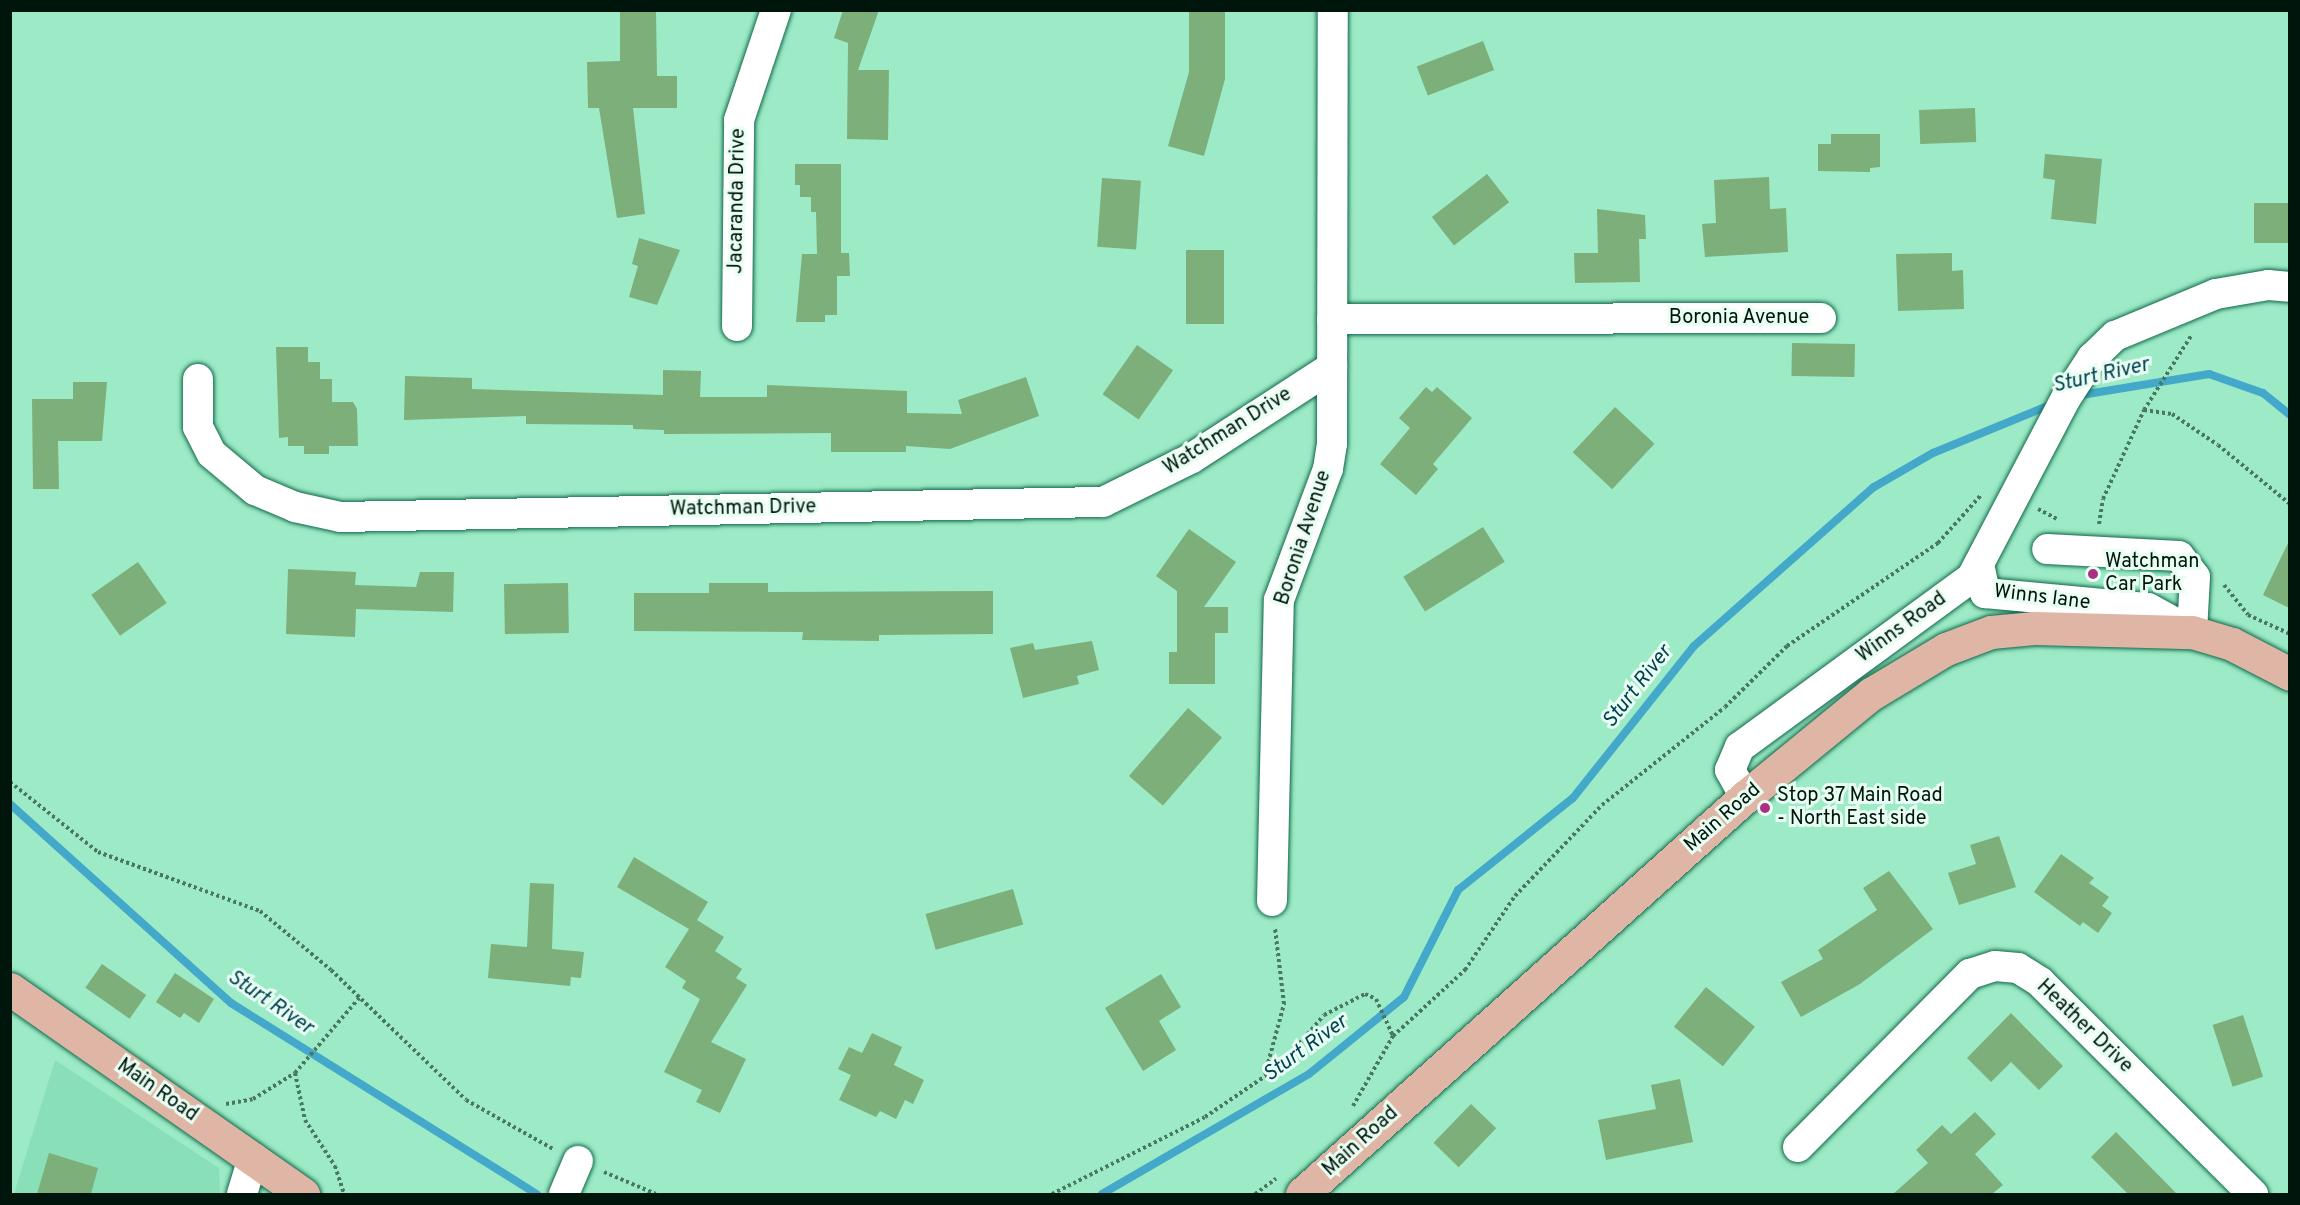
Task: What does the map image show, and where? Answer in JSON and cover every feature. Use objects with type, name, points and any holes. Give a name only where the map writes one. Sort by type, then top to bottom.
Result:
[{"type":"main road","name":"Main Road","points":[[1302,1194],[1745,797],[1871,693],[1946,649],[1991,632],[2034,628],[2192,632],[2232,644],[2289,674]]},
{"type":"main road","name":"Main Road","points":[[10,989],[303,1194]]},
{"type":"street","name":"Jacaranda Drive","points":[[737,326],[739,120],[776,10]]},
{"type":"street","name":"Boronia Avenue","points":[[1272,901],[1279,600],[1328,469],[1332,367],[1333,10]]},
{"type":"street","name":"Winns Road","points":[[1745,797],[1730,770],[1740,747],[1972,577],[2051,425],[2092,358],[2137,324],[2216,294],[2268,285],[2289,287]]},
{"type":"street","name":"Boronia Avenue","points":[[1332,319],[1821,318]]},
{"type":"street","name":"Watchman Drive","points":[[198,379],[198,428],[212,454],[255,490],[296,507],[340,517],[1103,502],[1192,458],[1332,367]]},
{"type":"street","points":[[2047,549],[2179,556],[2195,577],[2192,632]]},
{"type":"street","name":"Winns lane","points":[[1979,564],[1985,593],[2148,608],[2192,632]]},
{"type":"street","name":"Heather Drive","points":[[1798,1147],[1970,974],[1995,966],[2018,968],[2040,982],[2247,1192]]},
{"type":"street","points":[[242,1194],[253,1158]]},
{"type":"street","points":[[564,1194],[578,1161]]},
{"type":"path","points":[[2098,531],[2103,499],[2144,410],[2192,334]]},
{"type":"path","points":[[2144,410],[2172,414],[2289,504]]},
{"type":"path","points":[[10,782],[98,852],[260,911],[359,998],[466,1100],[500,1122],[578,1161],[657,1194]]},
{"type":"path","points":[[1265,1075],[1284,1004],[1272,901]]},
{"type":"path","points":[[1052,1194],[1205,1116],[1280,1066],[1323,1015],[1365,994],[1376,999],[1393,1036]]},
{"type":"path","points":[[210,1128],[228,1101],[253,1099],[295,1072],[322,1044],[359,998]]},
{"type":"path","points":[[295,1072],[305,1120],[334,1166],[344,1194]]},
{"type":"shaded area","points":[[55,1060],[219,1168],[220,1194],[14,1194]]},
{"type":"building","points":[[620,10],[656,10],[657,76],[677,76],[677,108],[633,108],[645,214],[617,218],[599,108],[588,108],[587,62],[620,61]]},
{"type":"building","points":[[843,10],[879,10],[858,70],[889,70],[888,140],[847,139],[848,43],[834,38]]},
{"type":"building","points":[[1189,10],[1225,10],[1225,79],[1204,156],[1168,146],[1189,72]]},
{"type":"building","points":[[1483,41],[1494,70],[1428,95],[1417,66]]},
{"type":"building","points":[[1975,108],[1976,142],[1920,144],[1919,110]]},
{"type":"building","points":[[1831,134],[1880,134],[1880,167],[1870,168],[1870,172],[1818,171],[1818,144],[1831,144]]},
{"type":"building","points":[[2045,154],[2102,159],[2096,224],[2051,219],[2055,180],[2043,178]]},
{"type":"building","points":[[795,164],[841,164],[841,253],[849,253],[850,276],[837,276],[837,315],[825,315],[825,322],[796,322],[802,254],[817,254],[816,212],[811,212],[811,197],[800,197],[800,185],[795,185]]},
{"type":"building","points":[[1487,174],[1509,202],[1454,245],[1432,217]]},
{"type":"building","points":[[1769,177],[1770,209],[1786,208],[1788,252],[1705,257],[1702,224],[1716,223],[1714,180]]},
{"type":"building","points":[[1102,178],[1141,181],[1136,250],[1097,247]]},
{"type":"building","points":[[2254,203],[2289,203],[2289,243],[2254,243]]},
{"type":"building","points":[[1597,209],[1645,215],[1646,239],[1639,239],[1640,282],[1575,283],[1574,253],[1598,253]]},
{"type":"building","points":[[639,238],[680,250],[657,305],[629,297],[638,266],[632,264]]},
{"type":"building","points":[[1186,250],[1224,250],[1224,324],[1186,324]]},
{"type":"building","points":[[1952,253],[1952,271],[1963,270],[1964,309],[1898,311],[1896,254]]},
{"type":"building","points":[[1792,343],[1855,344],[1854,377],[1791,376]]},
{"type":"building","points":[[1137,345],[1173,370],[1139,419],[1103,394]]},
{"type":"building","points":[[276,347],[308,347],[308,362],[320,362],[320,379],[332,379],[332,402],[353,402],[357,409],[358,446],[329,446],[329,454],[304,454],[304,446],[288,446],[288,437],[279,438]]},
{"type":"building","points":[[663,370],[701,371],[700,397],[767,397],[767,385],[907,391],[907,413],[962,414],[958,400],[1026,377],[1039,416],[950,449],[906,446],[906,452],[831,452],[831,433],[664,434],[664,430],[633,429],[633,425],[526,424],[526,416],[404,420],[405,376],[472,378],[472,389],[663,395]]},
{"type":"building","points":[[73,382],[107,382],[102,441],[58,441],[59,489],[33,489],[32,399],[73,399]]},
{"type":"building","points":[[1426,387],[1432,392],[1437,387],[1472,418],[1433,464],[1438,469],[1416,495],[1380,464],[1410,428],[1399,418]]},
{"type":"building","points":[[1615,407],[1654,444],[1612,489],[1573,452]]},
{"type":"building","points":[[1483,527],[1505,562],[1425,612],[1403,577]]},
{"type":"building","points":[[1189,529],[1236,562],[1204,607],[1228,607],[1228,633],[1215,633],[1215,684],[1169,684],[1169,652],[1177,652],[1177,591],[1156,576]]},
{"type":"building","points":[[2289,541],[2289,608],[2263,595]]},
{"type":"building","points":[[138,562],[167,603],[120,636],[91,595]]},
{"type":"building","points":[[288,569],[356,572],[355,585],[416,587],[420,572],[454,572],[453,612],[356,609],[355,637],[286,634]]},
{"type":"building","points":[[568,583],[569,633],[505,634],[504,584]]},
{"type":"building","points":[[709,583],[768,583],[768,592],[993,591],[993,634],[879,635],[879,641],[802,640],[803,632],[634,631],[634,593],[709,593]]},
{"type":"building","points":[[1092,641],[1099,670],[1077,676],[1079,684],[1023,698],[1010,648],[1033,643],[1035,650]]},
{"type":"building","points":[[1188,708],[1222,738],[1163,805],[1129,776]]},
{"type":"building","points":[[1999,836],[2016,887],[1959,905],[1948,873],[1976,864],[1970,845]]},
{"type":"building","points":[[2061,854],[2094,878],[2089,883],[2109,897],[2102,906],[2112,913],[2098,933],[2083,922],[2080,926],[2034,892]]},
{"type":"building","points":[[634,857],[708,902],[697,920],[724,937],[715,951],[742,969],[736,978],[747,985],[711,1042],[746,1059],[720,1113],[696,1102],[702,1090],[664,1072],[700,999],[682,988],[686,981],[665,967],[689,929],[617,887]]},
{"type":"building","points":[[1889,871],[1933,929],[1860,984],[1801,1017],[1781,982],[1823,959],[1818,950],[1877,910],[1863,888]]},
{"type":"building","points":[[530,883],[554,884],[552,949],[584,952],[581,978],[571,977],[570,986],[488,978],[491,944],[527,947]]},
{"type":"building","points":[[1013,889],[1023,925],[936,950],[926,914]]},
{"type":"building","points":[[102,964],[146,995],[130,1019],[85,988]]},
{"type":"building","points":[[175,973],[214,999],[199,1023],[184,1013],[180,1018],[156,1002]]},
{"type":"building","points":[[1161,974],[1181,1007],[1159,1021],[1176,1050],[1143,1071],[1105,1008]]},
{"type":"building","points":[[1706,987],[1755,1027],[1723,1066],[1674,1027]]},
{"type":"building","points":[[2011,1013],[2063,1066],[2039,1090],[2011,1062],[1991,1082],[1967,1058]]},
{"type":"building","points":[[2243,1015],[2263,1077],[2233,1087],[2213,1025]]},
{"type":"building","points":[[872,1033],[902,1047],[894,1065],[924,1080],[913,1104],[905,1100],[896,1119],[880,1111],[876,1117],[839,1100],[851,1075],[838,1069],[849,1047],[862,1053]]},
{"type":"building","points":[[1680,1079],[1693,1142],[1606,1160],[1598,1120],[1656,1109],[1651,1085]]},
{"type":"building","points":[[1471,1104],[1496,1128],[1459,1167],[1433,1143]]},
{"type":"building","points":[[1975,1112],[1996,1134],[1975,1154],[2003,1185],[1992,1194],[1893,1194],[1928,1163],[1916,1150],[1942,1125],[1951,1134]]},
{"type":"building","points":[[2116,1132],[2177,1194],[2128,1194],[2091,1157]]},
{"type":"building","points":[[49,1153],[98,1168],[91,1194],[37,1194]]},
{"type":"waterway","name":"Sturt River","points":[[2075,396],[2209,374],[2263,393],[2290,415]]},
{"type":"waterway","name":"Sturt River","points":[[1102,1194],[1309,1074],[1404,997],[1458,890],[1573,798],[1694,646],[1874,487],[1933,453],[2055,403]]},
{"type":"waterway","name":"Sturt River","points":[[10,804],[231,1003],[537,1194]]},
{"type":"place","name":"Watchman Car Park","points":[[2093,574]]},
{"type":"place","name":"Stop 37 Main Road - North East side","points":[[1765,808]]}]
